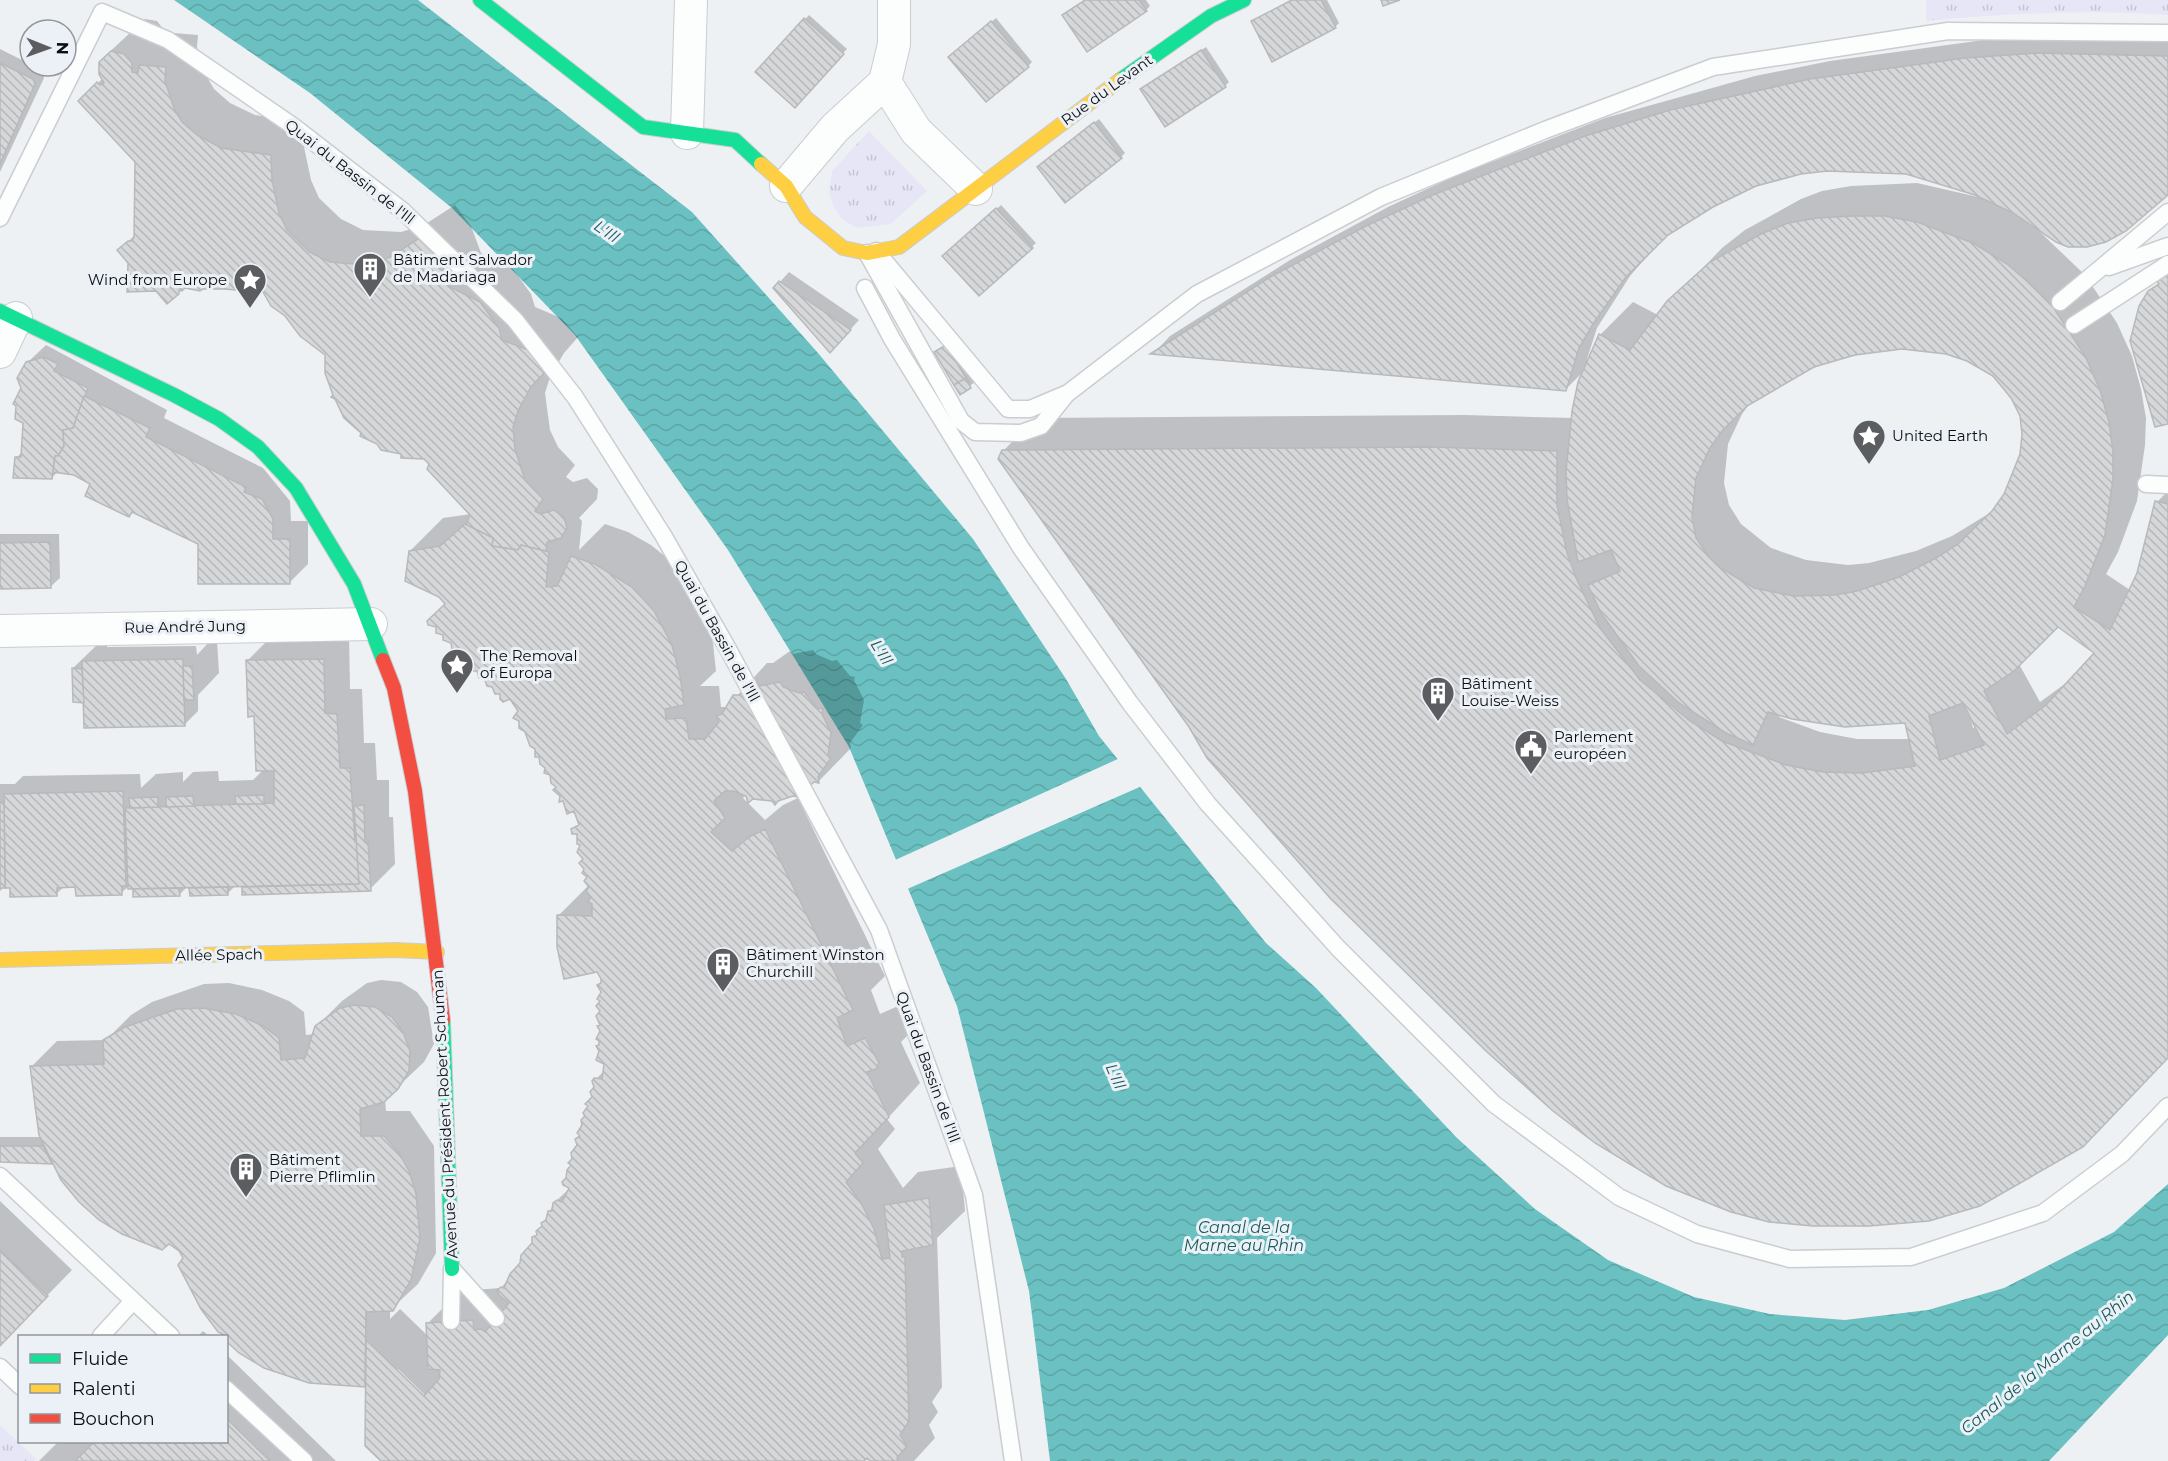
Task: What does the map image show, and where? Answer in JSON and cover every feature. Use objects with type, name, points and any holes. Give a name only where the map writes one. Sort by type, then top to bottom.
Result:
[{"type":"street","points":[[480,0],[643,127],[735,140],[786,186],[805,217],[812,223],[843,248],[871,252]]},
{"type":"street","points":[[687,133],[691,0]]},
{"type":"street","points":[[786,186],[835,128],[885,82],[894,44],[894,0]]},
{"type":"street","name":"Rue du Levant","points":[[871,252],[899,247],[1071,116],[1201,23],[1244,0]]},
{"type":"street","points":[[885,82],[916,131],[976,189]]},
{"type":"street","points":[[0,352],[8,314]]},
{"type":"street","name":"Avenue du Président Robert Schuman","points":[[8,314],[174,395],[219,419],[258,447],[290,481],[315,515],[354,584],[371,624],[393,688],[416,791],[443,1017],[452,1269]]},
{"type":"street","name":"Rue André Jung","points":[[0,631],[371,624]]},
{"type":"street","name":"Allée Spach","points":[[0,960],[396,950],[437,952]]},
{"type":"lane","name":"Quai du Bassin de l'Ill","points":[[0,218],[102,12],[168,40],[292,126],[403,211],[515,320],[575,397],[657,526],[728,649],[879,930],[974,1195],[1013,1461]]},
{"type":"lane","points":[[871,252],[961,421],[975,432],[1021,433],[1041,426],[1068,393],[1197,294],[1381,197],[1545,130],[1713,67],[1948,31],[2168,33]]},
{"type":"lane","points":[[2060,302],[2168,212]]},
{"type":"lane","points":[[2100,270],[2168,246]]},
{"type":"lane","points":[[871,252],[1008,410],[1030,410],[1068,393]]},
{"type":"lane","points":[[2074,325],[2168,264]]},
{"type":"lane","points":[[866,288],[892,339],[1021,548],[1130,703],[1208,804],[1338,948],[1494,1104],[1619,1197],[1697,1234],[1790,1260],[1911,1257],[2043,1213],[2122,1154],[2168,1106]]},
{"type":"lane","points":[[2146,484],[2168,485]]},
{"type":"lane","points":[[0,1176],[170,1335]]},
{"type":"lane","points":[[452,1269],[496,1318]]},
{"type":"lane","points":[[451,1321],[452,1269]]},
{"type":"lane","points":[[102,1335],[133,1301]]},
{"type":"lane","points":[[0,1367],[18,1384]]},
{"type":"lane","points":[[228,1391],[304,1461]]},
{"type":"green space","points":[[1926,0],[2168,0],[2168,15],[2107,12],[2047,13],[1926,21]]},
{"type":"green space","points":[[869,131],[927,191],[891,224],[857,228],[843,220],[834,208],[829,193],[832,171]]},
{"type":"green space","points":[[0,1425],[36,1459],[34,1461],[0,1461]]},
{"type":"water","name":"Canal de la Marne au Rhin","points":[[174,0],[418,0],[692,212],[818,353],[973,539],[1066,679],[1099,736],[1266,943],[1316,988],[1456,1137],[1535,1209],[1608,1260],[1694,1297],[1770,1314],[1845,1320],[1928,1310],[2004,1288],[2114,1232],[2168,1184],[2168,1335],[2049,1461],[1050,1461],[1029,1291],[957,1006],[849,747],[728,550],[575,335],[452,208],[310,93]]},
{"type":"pier","points":[[1120,758],[1142,786],[905,890],[893,861]]},
{"type":"building","points":[[1085,0],[1139,0],[1147,11],[1087,52],[1062,15]]},
{"type":"building","points":[[1292,0],[1321,0],[1336,28],[1272,62],[1251,21]]},
{"type":"building","points":[[1381,0],[1400,0],[1383,6]]},
{"type":"building","points":[[804,18],[844,54],[795,108],[755,72]]},
{"type":"building","points":[[991,21],[1029,67],[986,102],[948,57]]},
{"type":"building","points":[[1201,50],[1226,87],[1165,127],[1140,89]]},
{"type":"building","name":"Bâtiment Salvador de Madariaga","points":[[111,51],[124,54],[132,63],[132,72],[138,73],[139,65],[166,67],[165,81],[174,108],[182,122],[197,135],[221,148],[271,155],[272,180],[279,213],[287,230],[309,252],[330,262],[367,265],[390,257],[421,237],[439,259],[448,286],[480,302],[499,328],[502,340],[528,350],[547,370],[531,387],[518,411],[513,427],[515,449],[525,480],[543,499],[535,511],[540,514],[554,510],[564,517],[567,528],[561,538],[547,542],[546,551],[521,545],[518,550],[492,546],[493,538],[466,525],[470,515],[427,469],[429,464],[424,459],[401,458],[401,454],[381,450],[377,444],[360,436],[361,433],[344,418],[335,399],[331,397],[333,395],[325,373],[325,355],[300,336],[285,316],[271,306],[263,292],[224,289],[200,291],[185,288],[182,291],[179,290],[179,294],[167,304],[156,291],[127,292],[128,263],[117,250],[128,241],[132,241],[134,237],[135,162],[78,101],[97,82],[100,85],[104,83],[99,74],[99,62]]},
{"type":"building","points":[[2036,53],[2168,56],[2168,195],[2126,231],[2106,242],[2087,247],[2068,247],[2056,242],[2013,213],[1975,195],[1906,174],[1827,171],[1801,174],[1756,186],[1713,207],[1668,235],[1626,277],[1593,324],[1579,348],[1566,391],[1150,354],[1270,277],[1368,225],[1435,194],[1585,136],[1670,110],[1810,79],[1965,58]]},
{"type":"building","points":[[0,63],[18,72],[18,78],[31,78],[35,84],[0,164]]},
{"type":"building","points":[[1094,122],[1122,158],[1065,203],[1037,167]]},
{"type":"building","points":[[996,208],[1033,248],[979,296],[942,256]]},
{"type":"building","name":"Bâtiment Louise-Weiss","points":[[1884,216],[1917,222],[1973,243],[2007,264],[2053,307],[2085,356],[2100,390],[2109,422],[2113,452],[2113,479],[2105,535],[2074,607],[2110,630],[2137,573],[2155,501],[2168,504],[2168,1058],[2083,1147],[1980,1206],[1929,1221],[1869,1226],[1813,1226],[1769,1222],[1731,1212],[1666,1186],[1595,1143],[1553,1111],[1487,1052],[1330,898],[1207,758],[1189,727],[998,459],[1002,450],[1431,447],[1557,451],[1557,505],[1567,553],[1600,628],[1640,680],[1690,721],[1722,741],[1786,765],[1823,772],[1862,773],[1915,766],[1905,723],[1845,727],[1792,719],[1768,712],[1753,745],[1726,733],[1679,703],[1639,666],[1601,613],[1588,585],[1620,571],[1611,550],[1578,562],[1567,499],[1566,471],[1572,411],[1578,382],[1599,334],[1630,350],[1667,301],[1710,262],[1761,234],[1788,223],[1817,218]],"holes":[[[1902,349],[1946,354],[1967,361],[1993,376],[2011,398],[2020,416],[2022,434],[2020,454],[2004,494],[1992,511],[1958,544],[1936,558],[1899,577],[1857,591],[1835,595],[1793,596],[1754,588],[1722,569],[1709,557],[1696,538],[1692,517],[1696,478],[1710,448],[1722,431],[1747,406],[1814,367],[1855,355]],[[2058,627],[2094,653],[2046,705],[2007,734],[1984,691],[2013,672]],[[1963,703],[1984,745],[1940,760],[1929,716]]]},
{"type":"building","points":[[2168,274],[2168,424],[2155,427],[2130,341],[2139,306],[2148,291],[2159,284],[2157,281]]},
{"type":"building","points":[[779,281],[851,330],[830,353],[773,288]]},
{"type":"building","points":[[946,345],[966,378],[954,385],[934,352]]},
{"type":"building","points":[[44,357],[58,364],[54,371],[88,388],[73,428],[63,430],[64,446],[58,456],[55,456],[52,479],[13,478],[15,457],[21,457],[23,423],[15,419],[16,406],[13,404],[21,388],[17,378],[26,362]]},
{"type":"building","points":[[966,378],[971,388],[960,395],[954,385]]},
{"type":"building","points":[[84,396],[150,428],[146,437],[246,487],[244,492],[262,499],[273,519],[273,539],[290,539],[290,584],[198,584],[198,544],[132,512],[129,517],[85,496],[90,484],[74,475],[53,472],[55,456],[58,456],[64,446],[63,430],[73,428]]},
{"type":"building","name":"Bâtiment Winston Churchill","points":[[465,524],[493,538],[492,546],[518,550],[521,545],[549,552],[546,587],[557,586],[571,556],[595,564],[632,587],[654,611],[672,645],[684,705],[665,709],[666,719],[686,718],[689,739],[705,739],[719,722],[716,716],[722,714],[733,695],[739,695],[757,683],[760,686],[780,682],[783,687],[799,693],[804,692],[817,708],[823,709],[822,714],[831,733],[828,756],[831,758],[818,777],[819,783],[814,782],[798,797],[793,796],[778,801],[775,805],[772,801],[753,799],[748,803],[746,796],[733,791],[725,791],[714,801],[725,818],[711,832],[732,851],[749,837],[765,829],[853,1010],[837,1018],[847,1046],[865,1038],[879,1063],[876,1069],[867,1072],[889,1117],[855,1153],[863,1163],[846,1182],[861,1203],[874,1229],[882,1259],[890,1258],[884,1205],[929,1198],[933,1245],[902,1251],[902,1257],[905,1257],[909,1421],[900,1435],[907,1446],[897,1458],[898,1461],[870,1461],[867,1458],[864,1461],[381,1461],[365,1446],[366,1340],[424,1396],[439,1379],[440,1370],[428,1369],[426,1323],[473,1320],[474,1330],[481,1329],[485,1332],[509,1303],[499,1295],[497,1290],[504,1288],[510,1274],[520,1263],[521,1255],[532,1243],[532,1237],[537,1235],[536,1231],[546,1220],[548,1211],[552,1211],[553,1203],[557,1200],[562,1202],[569,1188],[562,1182],[571,1165],[568,1163],[577,1145],[575,1139],[580,1136],[577,1133],[582,1125],[581,1120],[585,1116],[583,1113],[588,1106],[585,1104],[592,1097],[590,1092],[594,1087],[592,1081],[594,1078],[602,1079],[604,1064],[596,1060],[599,1051],[596,1046],[599,1045],[599,1041],[596,1039],[600,1031],[597,1026],[600,1025],[596,1016],[600,1011],[596,1006],[600,1001],[597,999],[601,992],[597,985],[601,983],[601,979],[597,972],[564,979],[557,947],[557,915],[592,916],[592,904],[588,901],[591,897],[586,891],[589,887],[584,881],[587,877],[582,873],[584,869],[579,863],[583,859],[577,852],[580,845],[577,844],[577,834],[572,834],[571,829],[579,825],[574,811],[567,814],[563,801],[559,802],[560,796],[553,790],[556,787],[551,783],[550,775],[544,773],[545,768],[540,764],[539,757],[535,757],[535,749],[530,746],[525,732],[519,728],[519,721],[513,718],[518,711],[510,699],[503,702],[500,694],[495,694],[492,687],[487,686],[484,678],[479,678],[477,671],[472,671],[470,662],[467,664],[465,658],[457,654],[458,650],[452,649],[451,643],[443,640],[443,635],[436,633],[436,627],[428,625],[427,621],[445,604],[439,597],[405,581],[409,551],[440,546]]},
{"type":"building","points":[[50,542],[51,588],[0,589],[0,543]]},
{"type":"building","points":[[183,659],[185,726],[84,728],[82,661]]},
{"type":"building","points":[[324,659],[325,713],[337,714],[340,768],[350,768],[355,842],[358,842],[359,884],[128,889],[125,808],[274,803],[274,771],[256,771],[254,716],[248,717],[246,660]]},
{"type":"building","points":[[183,666],[192,666],[194,700],[184,700]]},
{"type":"building","points":[[72,668],[82,669],[84,703],[73,702]]},
{"type":"building","points":[[123,791],[126,886],[122,886],[122,895],[76,896],[75,887],[57,888],[57,896],[10,897],[10,888],[5,888],[4,794]]},
{"type":"building","points":[[264,795],[264,804],[236,804],[235,796]]},
{"type":"building","points":[[193,796],[194,806],[166,807],[166,797]]},
{"type":"building","points":[[158,797],[158,807],[130,808],[129,798]]},
{"type":"building","points":[[0,802],[4,802],[5,888],[0,888]]},
{"type":"building","points":[[364,805],[365,842],[368,842],[371,891],[242,895],[242,887],[359,884],[354,806]]},
{"type":"building","points":[[228,887],[228,895],[190,896],[189,888]]},
{"type":"building","points":[[179,888],[180,896],[133,897],[133,889]]},
{"type":"building","name":"Bâtiment Pierre Pflimlin","points":[[354,1005],[375,1007],[392,1017],[403,1032],[410,1051],[409,1071],[398,1089],[384,1102],[360,1109],[361,1136],[384,1136],[399,1153],[409,1171],[416,1194],[420,1238],[411,1280],[393,1311],[366,1312],[365,1387],[309,1383],[264,1368],[239,1353],[228,1343],[228,1335],[218,1332],[201,1309],[178,1265],[183,1258],[179,1251],[169,1244],[162,1250],[122,1234],[99,1220],[79,1202],[61,1180],[39,1135],[30,1066],[104,1064],[103,1040],[125,1027],[177,1009],[203,1008],[236,1014],[263,1026],[279,1038],[281,1060],[305,1058],[315,1026],[340,1008]]},
{"type":"building","points":[[0,1146],[43,1146],[52,1164],[0,1162]]},
{"type":"building","points":[[0,1250],[48,1296],[0,1346]]},
{"type":"building","points":[[228,1420],[270,1461],[75,1461],[93,1443],[228,1443]]},
{"type":"traffic: fast","points":[[480,0],[643,127],[735,140],[761,164]]},
{"type":"traffic: fast","points":[[1120,80],[1211,16],[1244,0]]},
{"type":"traffic: fast","points":[[0,311],[174,395],[219,419],[258,447],[296,488],[354,584],[383,660]]},
{"type":"traffic: fast","points":[[443,1020],[452,1269]]},
{"type":"traffic: slow","points":[[761,164],[786,186],[805,217],[843,248],[867,253],[899,247],[1120,80]]},
{"type":"traffic: slow","points":[[0,960],[396,950],[437,952]]},
{"type":"traffic: jam","points":[[383,660],[394,688],[415,791],[443,1020]]},
{"type":"place","name":"Bâtiment Salvador de Madariaga","points":[[370,298]]},
{"type":"place","name":"Wind from Europe","points":[[250,309]]},
{"type":"place","name":"United Earth","points":[[1869,465]]},
{"type":"place","name":"The Removal of Europa","points":[[457,694]]},
{"type":"place","name":"Bâtiment Louise-Weiss","points":[[1438,722]]},
{"type":"place","name":"Parlement européen","points":[[1531,775]]},
{"type":"place","name":"Bâtiment Winston Churchill","points":[[723,993]]},
{"type":"place","name":"Bâtiment Pierre Pflimlin","points":[[246,1198]]},
{"type":"water label","name":"L'Ill","points":[[607,231]]},
{"type":"water label","name":"L'Ill","points":[[882,652]]},
{"type":"water label","name":"L'Ill","points":[[1116,1076]]}]
